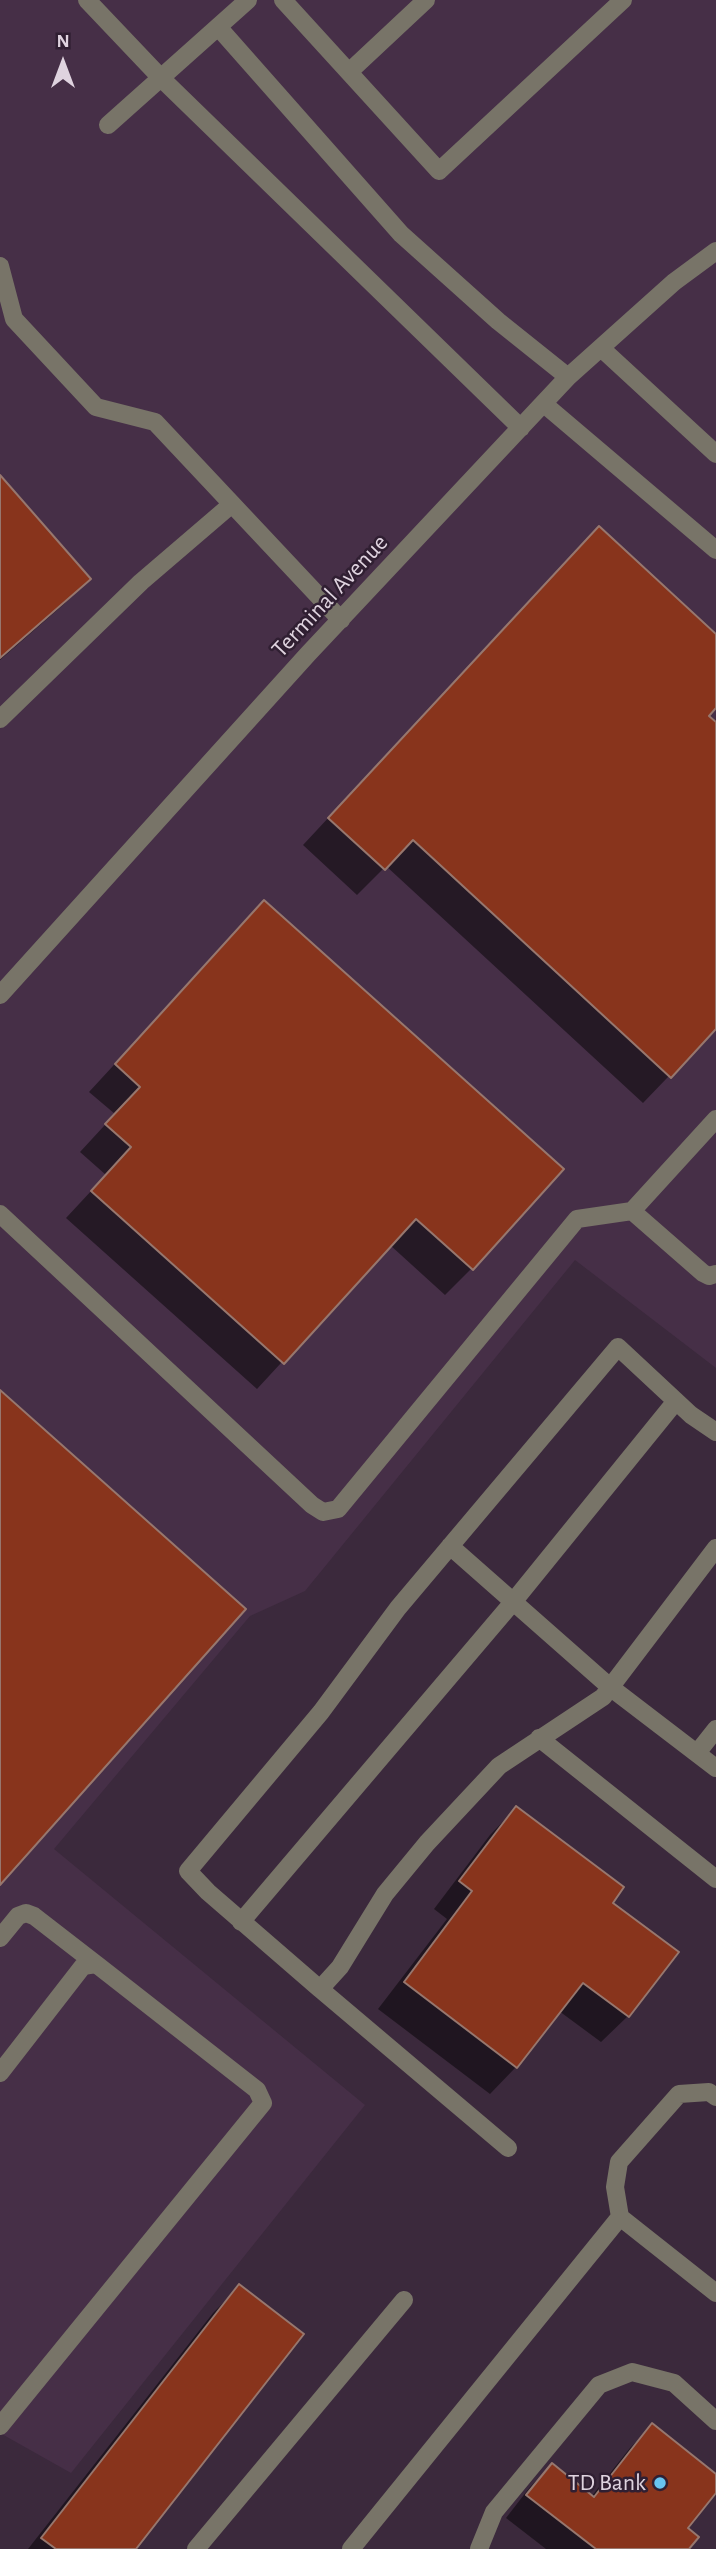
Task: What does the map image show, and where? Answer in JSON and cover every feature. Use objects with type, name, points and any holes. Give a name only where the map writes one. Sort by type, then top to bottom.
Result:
[{"type":"street","points":[[88,0],[162,79],[521,428]]},
{"type":"street","points":[[108,125],[248,0]]},
{"type":"street","points":[[283,0],[439,171],[623,0]]},
{"type":"street","points":[[349,72],[426,0]]},
{"type":"street","points":[[219,28],[401,234],[498,321],[568,377]]},
{"type":"street","name":"Terminal Avenue","points":[[0,995],[341,620],[568,377],[674,282],[716,251]]},
{"type":"street","points":[[0,266],[14,319],[96,407],[155,422],[341,620]]},
{"type":"street","points":[[601,348],[716,454]]},
{"type":"street","points":[[544,404],[716,550]]},
{"type":"street","points":[[0,719],[141,582],[232,504]]},
{"type":"street","points":[[0,1214],[312,1506],[323,1512],[338,1509],[577,1219],[632,1211],[716,1119]]},
{"type":"street","points":[[632,1211],[703,1273],[709,1276],[716,1274]]},
{"type":"street","points":[[508,2148],[241,1922],[188,1871],[321,1712],[398,1608],[618,1347],[676,1401],[716,1432]]},
{"type":"street","points":[[241,1922],[285,1874],[513,1602],[676,1401]]},
{"type":"street","points":[[450,1546],[610,1687],[716,1768]]},
{"type":"street","points":[[320,1989],[340,1967],[385,1894],[427,1843],[499,1766],[603,1697],[716,1548]]},
{"type":"street","points":[[696,1753],[716,1729]]},
{"type":"street","points":[[539,1738],[716,1880]]},
{"type":"street","points":[[0,1938],[18,1916],[26,1913],[34,1916],[257,2090],[262,2104],[0,2426]]},
{"type":"street","points":[[0,2073],[83,1966],[96,1964]]},
{"type":"street","points":[[716,2097],[709,2092],[679,2094],[619,2162],[615,2187],[620,2217],[716,2293]]},
{"type":"street","points":[[351,2549],[620,2217]]},
{"type":"street","points":[[196,2549],[404,2300]]},
{"type":"street","points":[[479,2549],[494,2512],[599,2385],[632,2372],[674,2383],[716,2421]]},
{"type":"shaded area","points":[[0,0],[716,0],[716,1368],[575,1260],[305,1591],[250,1616],[54,1849],[365,2105],[71,2473],[0,2433]]},
{"type":"building","points":[[0,475],[91,579],[0,658]]},
{"type":"building","points":[[599,526],[716,634],[716,708],[709,716],[716,722],[716,1029],[671,1078],[413,840],[385,870],[328,818]]},
{"type":"building","points":[[264,900],[564,1169],[473,1270],[416,1219],[284,1364],[91,1191],[131,1147],[105,1124],[140,1087],[115,1064]]},
{"type":"building","points":[[0,1390],[246,1609],[0,1885]]},
{"type":"building","points":[[516,1806],[624,1887],[613,1903],[679,1952],[629,2017],[583,1983],[517,2068],[404,1982],[472,1891],[459,1881]]},
{"type":"building","points":[[239,2284],[304,2334],[136,2549],[56,2549],[41,2538]]},
{"type":"building","name":"TD Bank","points":[[652,2423],[716,2474],[716,2493],[688,2528],[699,2537],[689,2549],[596,2549],[526,2495],[552,2463],[594,2497]]},
{"type":"place","name":"TD Bank","points":[[660,2483]]}]
